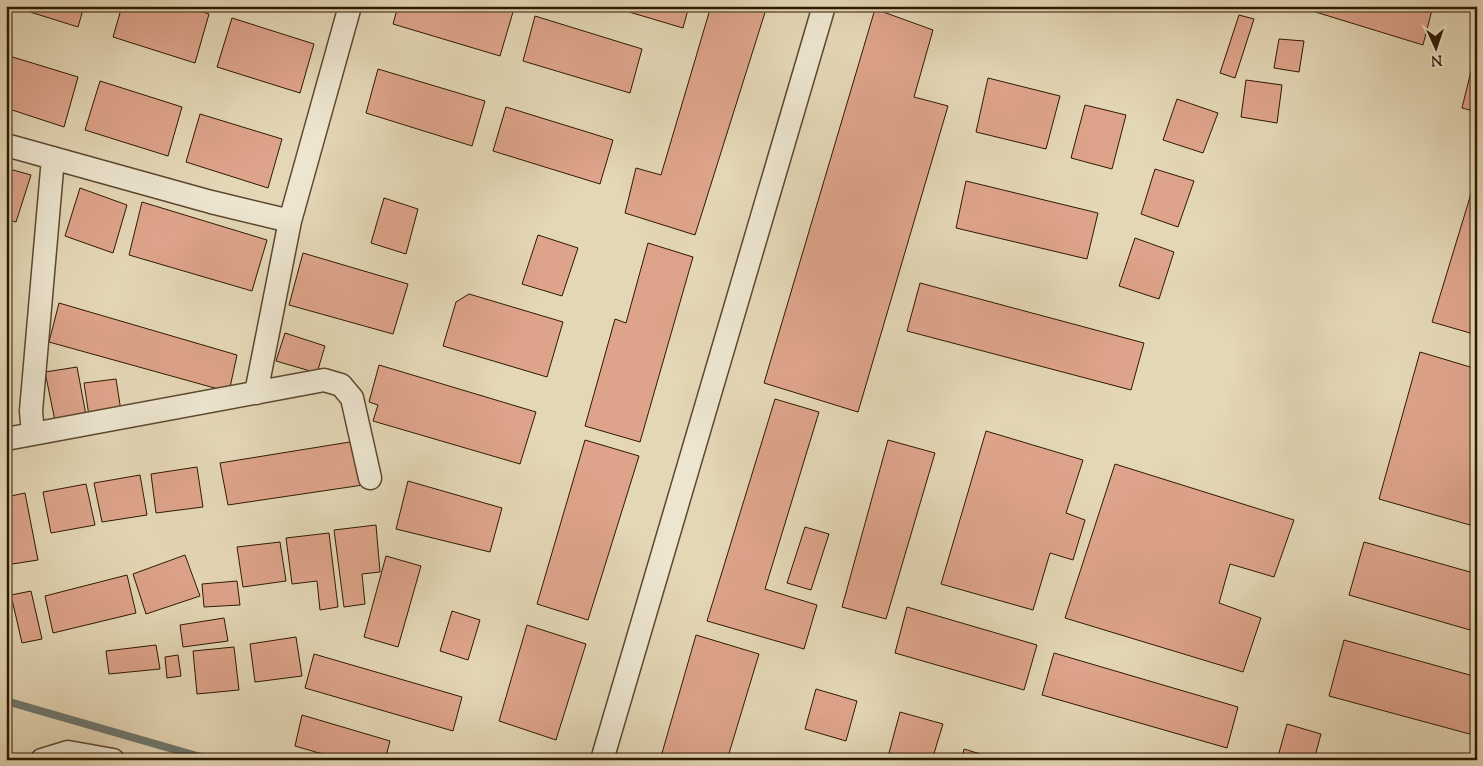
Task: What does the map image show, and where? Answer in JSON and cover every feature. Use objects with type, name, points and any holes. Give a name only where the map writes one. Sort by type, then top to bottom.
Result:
[{"type":"street","points":[[256,393],[290,221],[350,6]]},
{"type":"street","points":[[602,760],[824,6]]},
{"type":"street","points":[[6,145],[211,202],[290,221]]},
{"type":"street","points":[[33,434],[31,411],[53,158]]},
{"type":"street","points":[[6,439],[324,380],[342,386],[352,398],[370,478]]},
{"type":"street","points":[[42,760],[68,752],[113,760]]},
{"type":"building","points":[[11,6],[84,6],[78,27]]},
{"type":"building","points":[[122,6],[184,6],[209,14],[195,63],[113,37]]},
{"type":"building","points":[[398,6],[494,6],[513,12],[500,56],[393,24]]},
{"type":"building","points":[[609,6],[689,6],[683,28]]},
{"type":"building","points":[[711,6],[767,6],[695,235],[625,213],[636,168],[661,175]]},
{"type":"building","points":[[1296,6],[1433,6],[1423,45]]},
{"type":"building","points":[[875,9],[933,30],[914,97],[948,106],[858,412],[764,383]]},
{"type":"building","points":[[1239,15],[1254,19],[1235,78],[1220,73]]},
{"type":"building","points":[[535,16],[642,49],[630,93],[523,61]]},
{"type":"building","points":[[232,18],[314,44],[300,93],[217,67]]},
{"type":"building","points":[[1279,39],[1304,41],[1299,72],[1274,68]]},
{"type":"building","points":[[6,55],[78,77],[64,127],[6,108]]},
{"type":"building","points":[[1472,67],[1477,68],[1477,112],[1462,108]]},
{"type":"building","points":[[378,69],[485,101],[472,146],[366,113]]},
{"type":"building","points":[[988,78],[1060,96],[1046,149],[976,132]]},
{"type":"building","points":[[1246,80],[1282,85],[1277,123],[1241,117]]},
{"type":"building","points":[[100,81],[182,107],[168,156],[85,130]]},
{"type":"building","points":[[1177,99],[1218,113],[1203,153],[1163,140]]},
{"type":"building","points":[[1085,105],[1126,115],[1112,169],[1071,158]]},
{"type":"building","points":[[506,107],[613,140],[600,184],[493,151]]},
{"type":"building","points":[[200,114],[282,139],[268,188],[186,162]]},
{"type":"building","points":[[6,168],[31,175],[16,222],[6,219]]},
{"type":"building","points":[[1155,169],[1194,181],[1178,227],[1141,214]]},
{"type":"building","points":[[1477,174],[1477,335],[1432,322]]},
{"type":"building","points":[[966,181],[1098,213],[1087,259],[956,228]]},
{"type":"building","points":[[80,188],[127,205],[113,253],[65,236]]},
{"type":"building","points":[[384,198],[418,209],[406,254],[371,243]]},
{"type":"building","points":[[142,202],[267,240],[252,291],[129,255]]},
{"type":"building","points":[[538,235],[578,248],[562,296],[522,284]]},
{"type":"building","points":[[1135,238],[1174,252],[1159,299],[1119,286]]},
{"type":"building","points":[[648,243],[693,257],[640,442],[585,426],[615,319],[626,323]]},
{"type":"building","points":[[303,253],[408,284],[393,334],[289,305]]},
{"type":"building","points":[[6,281],[12,283],[6,304]]},
{"type":"building","points":[[920,283],[1144,343],[1131,390],[907,331]]},
{"type":"building","points":[[469,294],[563,322],[547,377],[443,346],[456,302]]},
{"type":"building","points":[[59,303],[237,355],[229,392],[49,342]]},
{"type":"building","points":[[285,333],[325,346],[317,373],[276,361]]},
{"type":"building","points":[[1420,352],[1477,369],[1477,527],[1379,499]]},
{"type":"building","points":[[379,365],[536,412],[520,464],[373,421],[378,405],[369,402]]},
{"type":"building","points":[[77,367],[86,415],[55,421],[45,372]]},
{"type":"building","points":[[116,379],[121,411],[89,416],[84,383]]},
{"type":"building","points":[[775,399],[819,412],[765,589],[817,605],[804,649],[707,621]]},
{"type":"building","points":[[986,431],[1083,460],[1066,513],[1085,520],[1073,560],[1050,553],[1033,610],[941,584]]},
{"type":"building","points":[[585,440],[639,456],[588,620],[537,604]]},
{"type":"building","points":[[888,440],[935,453],[886,619],[842,607]]},
{"type":"building","points":[[356,441],[363,485],[228,505],[220,463]]},
{"type":"building","points":[[1115,464],[1294,520],[1274,577],[1230,564],[1219,603],[1261,618],[1243,672],[1065,618]]},
{"type":"building","points":[[197,467],[203,507],[156,513],[151,474]]},
{"type":"building","points":[[140,475],[147,515],[102,522],[94,483]]},
{"type":"building","points":[[408,481],[502,508],[490,552],[396,529]]},
{"type":"building","points":[[86,484],[95,525],[51,533],[43,492]]},
{"type":"building","points":[[25,493],[38,560],[6,565],[6,497]]},
{"type":"building","points":[[376,525],[380,572],[362,574],[365,604],[344,607],[334,530]]},
{"type":"building","points":[[805,527],[829,534],[811,590],[787,583]]},
{"type":"building","points":[[329,533],[338,607],[320,610],[317,581],[292,584],[286,538]]},
{"type":"building","points":[[280,542],[286,581],[243,587],[237,547]]},
{"type":"building","points":[[1364,542],[1477,574],[1477,632],[1349,595]]},
{"type":"building","points":[[185,555],[200,596],[146,614],[133,574]]},
{"type":"building","points":[[386,556],[421,566],[398,647],[364,637]]},
{"type":"building","points":[[127,575],[136,613],[53,633],[45,596]]},
{"type":"building","points":[[237,581],[240,605],[204,607],[202,584]]},
{"type":"building","points":[[31,591],[42,639],[22,643],[11,595]]},
{"type":"building","points":[[907,607],[1037,645],[1024,690],[895,653]]},
{"type":"building","points":[[452,611],[480,620],[468,660],[440,651]]},
{"type":"building","points":[[224,618],[228,641],[183,647],[180,625]]},
{"type":"building","points":[[527,625],[586,644],[556,740],[499,721]]},
{"type":"building","points":[[696,635],[759,654],[727,760],[660,760]]},
{"type":"building","points":[[296,637],[302,676],[255,682],[250,644]]},
{"type":"building","points":[[1344,640],[1477,677],[1477,736],[1329,696]]},
{"type":"building","points":[[156,645],[160,669],[109,674],[106,651]]},
{"type":"building","points":[[234,647],[239,690],[197,694],[193,651]]},
{"type":"building","points":[[1054,653],[1238,707],[1227,748],[1042,695]]},
{"type":"building","points":[[314,654],[462,697],[453,731],[305,688]]},
{"type":"building","points":[[178,655],[181,676],[167,678],[165,657]]},
{"type":"building","points":[[816,689],[857,701],[846,741],[805,729]]},
{"type":"building","points":[[900,712],[943,724],[932,760],[912,760],[889,753]]},
{"type":"building","points":[[302,715],[390,741],[385,760],[343,760],[295,746]]},
{"type":"building","points":[[1287,724],[1321,734],[1314,760],[1277,760]]},
{"type":"building","points":[[964,749],[1000,760],[962,760]]},
{"type":"waterway","points":[[6,701],[211,760]]}]
